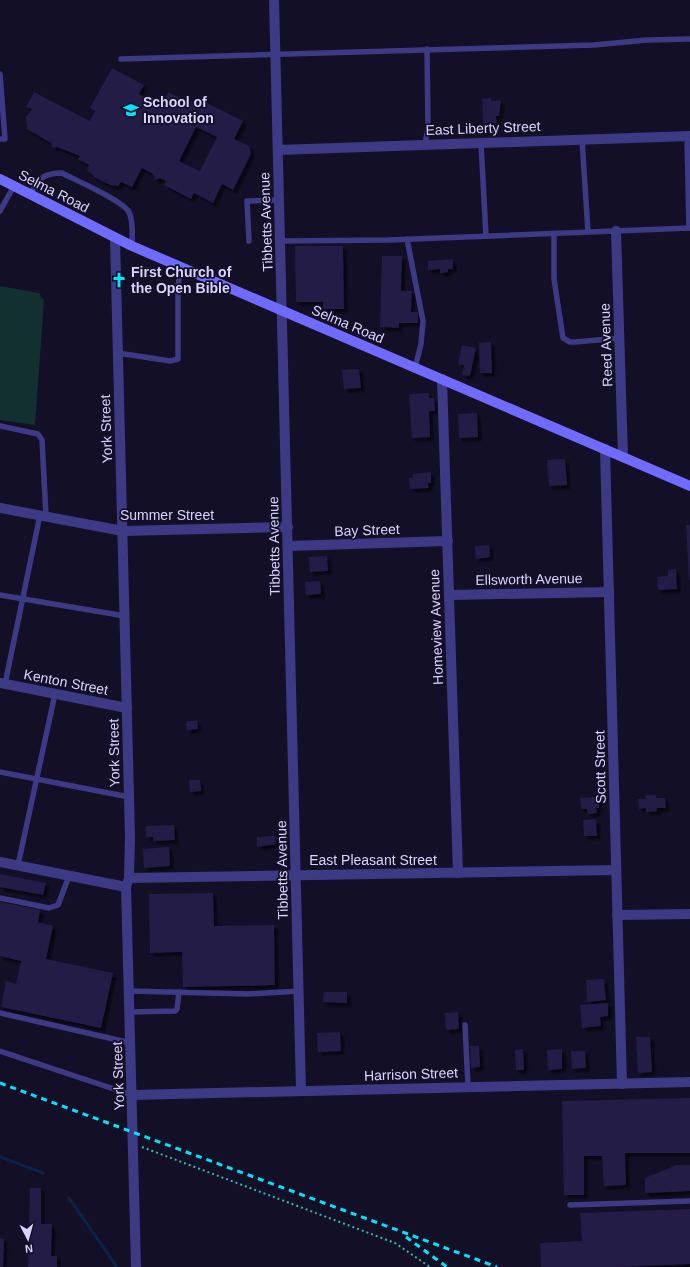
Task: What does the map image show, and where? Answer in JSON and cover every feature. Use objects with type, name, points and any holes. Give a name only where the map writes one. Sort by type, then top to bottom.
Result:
[{"type":"street","name":"Tibbetts Avenue","points":[[274,0],[301,1091]]},
{"type":"street","name":"East Liberty Street","points":[[278,150],[689,136]]},
{"type":"street","name":"Selma Road","points":[[0,179],[132,246],[690,486]]},
{"type":"street","name":"Reed Avenue","points":[[616,232],[623,457]]},
{"type":"street","name":"York Street","points":[[115,238],[129,797],[127,883],[136,1267]]},
{"type":"street","name":"Homeview Avenue","points":[[442,379],[458,873]]},
{"type":"street","name":"Scott Street","points":[[605,450],[622,1084]]},
{"type":"street","name":"Summer Street","points":[[0,508],[123,531],[288,527]]},
{"type":"street","name":"Bay Street","points":[[288,546],[448,541]]},
{"type":"street","name":"Ellsworth Avenue","points":[[449,594],[609,592]]},
{"type":"street","name":"Kenton Street","points":[[2,683],[127,708]]},
{"type":"street","name":"East Pleasant Street","points":[[0,862],[69,876],[127,883],[296,874],[616,870]]},
{"type":"street","points":[[617,915],[690,914]]},
{"type":"street","name":"Harrison Street","points":[[132,1095],[690,1082]]},
{"type":"lane","points":[[121,58],[276,55],[586,45],[647,40],[690,39]]},
{"type":"lane","points":[[425,144],[428,127],[427,49]]},
{"type":"lane","points":[[0,74],[5,139],[0,139]]},
{"type":"lane","points":[[280,241],[407,239],[690,228],[689,136]]},
{"type":"lane","points":[[582,139],[588,232]]},
{"type":"lane","points":[[481,143],[486,236]]},
{"type":"lane","points":[[30,194],[41,177],[52,173],[62,173],[120,204],[129,212],[132,223],[132,246]]},
{"type":"lane","points":[[0,211],[14,186]]},
{"type":"lane","points":[[0,196],[6,199]]},
{"type":"lane","points":[[249,241],[247,201],[279,200]]},
{"type":"lane","points":[[554,234],[554,279],[558,294],[560,329],[563,338],[570,342],[619,338]]},
{"type":"lane","points":[[407,239],[423,321],[421,344],[415,368]]},
{"type":"lane","points":[[118,353],[170,362],[178,359],[178,286],[181,267]]},
{"type":"lane","points":[[0,426],[38,434],[42,440],[43,516],[2,683]]},
{"type":"lane","points":[[0,594],[125,616]]},
{"type":"lane","points":[[18,865],[55,694]]},
{"type":"lane","points":[[0,772],[129,797]]},
{"type":"lane","points":[[0,898],[49,908],[58,905],[69,876]]},
{"type":"lane","points":[[129,991],[248,994],[299,991]]},
{"type":"lane","points":[[130,1012],[175,1011],[178,1009],[179,992]]},
{"type":"lane","points":[[0,1013],[131,1043]]},
{"type":"lane","points":[[465,1024],[468,1086]]},
{"type":"lane","points":[[0,1051],[132,1095]]},
{"type":"lane","points":[[570,1205],[690,1201]]},
{"type":"path","points":[[134,1144],[395,1243],[430,1267]]},
{"type":"green space","points":[[0,286],[39,293],[44,301],[35,425],[0,420]]},
{"type":"building","points":[[112,68],[144,85],[139,94],[162,106],[168,92],[182,99],[183,105],[186,107],[191,101],[205,99],[208,101],[207,103],[243,121],[234,139],[249,146],[251,154],[233,190],[222,184],[213,203],[194,193],[191,199],[164,185],[166,181],[160,178],[155,180],[153,174],[142,168],[132,187],[121,182],[118,186],[110,185],[96,178],[87,170],[89,165],[78,159],[80,156],[57,147],[52,148],[51,143],[27,129],[26,117],[32,109],[26,107],[34,92],[90,121],[95,111],[90,108]],"holes":[[[196,127],[217,137],[200,171],[179,161]]]},
{"type":"building","points":[[491,98],[491,101],[501,100],[499,116],[496,116],[497,123],[483,123],[482,99]]},
{"type":"building","points":[[295,246],[343,246],[344,309],[323,309],[323,302],[296,302]]},
{"type":"building","points":[[382,256],[402,256],[401,291],[412,291],[411,312],[418,312],[418,323],[399,323],[399,328],[380,327]]},
{"type":"building","points":[[453,259],[453,269],[448,269],[448,272],[440,273],[440,269],[428,270],[428,261]]},
{"type":"building","points":[[491,342],[492,373],[480,373],[479,343]]},
{"type":"building","points":[[462,345],[476,348],[470,376],[462,375],[464,365],[458,364]]},
{"type":"building","points":[[359,369],[361,388],[344,389],[342,370]]},
{"type":"building","points":[[429,393],[429,398],[434,398],[435,411],[429,411],[430,437],[412,438],[409,394]]},
{"type":"building","points":[[477,413],[478,437],[459,438],[458,414]]},
{"type":"building","points":[[565,459],[567,485],[549,486],[547,460]]},
{"type":"building","points":[[431,472],[431,483],[428,483],[429,488],[410,489],[409,478],[413,478],[413,474]]},
{"type":"building","points":[[686,525],[690,525],[690,580],[689,580]]},
{"type":"building","points":[[489,545],[490,557],[476,559],[475,546]]},
{"type":"building","points":[[327,556],[328,571],[310,572],[309,557]]},
{"type":"building","points":[[676,569],[677,589],[658,590],[657,577],[668,576],[668,570]]},
{"type":"building","points":[[320,581],[321,594],[306,595],[305,582]]},
{"type":"building","points":[[186,721],[197,721],[198,729],[187,730]]},
{"type":"building","points":[[189,780],[200,780],[201,791],[190,792]]},
{"type":"building","points":[[645,795],[656,795],[656,798],[665,798],[666,808],[657,808],[657,811],[646,812],[646,808],[639,809],[638,799],[646,799]]},
{"type":"building","points":[[599,797],[599,808],[596,808],[597,813],[588,814],[587,809],[581,809],[580,798]]},
{"type":"building","points":[[596,819],[597,836],[584,836],[583,820]]},
{"type":"building","points":[[174,825],[175,840],[153,841],[153,837],[146,837],[146,826]]},
{"type":"building","points":[[275,836],[276,844],[257,847],[257,837]]},
{"type":"building","points":[[169,847],[170,866],[144,868],[143,849]]},
{"type":"building","points":[[0,874],[46,883],[43,895],[0,887]]},
{"type":"building","points":[[213,893],[214,926],[274,925],[275,985],[183,987],[182,952],[150,953],[149,894]]},
{"type":"building","points":[[0,902],[40,910],[38,922],[53,926],[46,959],[113,973],[101,1028],[1,1007],[6,981],[16,984],[21,961],[0,956]]},
{"type":"building","points":[[604,979],[606,1000],[587,1002],[586,980]]},
{"type":"building","points":[[324,992],[347,992],[347,1003],[323,1002]]},
{"type":"building","points":[[608,1003],[608,1016],[600,1017],[601,1026],[582,1028],[580,1005]]},
{"type":"building","points":[[458,1012],[459,1029],[446,1030],[445,1013]]},
{"type":"building","points":[[340,1032],[341,1051],[318,1052],[317,1033]]},
{"type":"building","points":[[636,1037],[650,1037],[652,1072],[638,1073]]},
{"type":"building","points":[[470,1046],[479,1046],[480,1067],[471,1068]]},
{"type":"building","points":[[523,1049],[524,1070],[516,1070],[515,1050]]},
{"type":"building","points":[[562,1049],[562,1069],[548,1070],[547,1050]]},
{"type":"building","points":[[571,1051],[585,1051],[586,1068],[572,1069]]},
{"type":"building","points":[[690,1098],[690,1153],[625,1153],[626,1185],[604,1186],[602,1156],[584,1156],[584,1195],[564,1195],[562,1101]]},
{"type":"building","points":[[677,1165],[690,1165],[690,1191],[645,1193],[645,1178]]},
{"type":"building","points":[[30,1188],[41,1188],[41,1224],[52,1224],[51,1256],[57,1256],[57,1267],[28,1267]]},
{"type":"building","points":[[690,1209],[690,1264],[618,1267],[541,1267],[540,1243],[582,1241],[580,1213]]},
{"type":"building","points":[[0,1238],[4,1239],[3,1267],[0,1267]]},
{"type":"waterway","points":[[0,1157],[43,1173]]},
{"type":"waterway","points":[[69,1198],[117,1267]]},
{"type":"railway","points":[[0,1083],[497,1267]]},
{"type":"railway","points":[[406,1237],[447,1267]]},
{"type":"place","name":"School of Innovation","points":[[131,110]]},
{"type":"place","name":"First Church of the Open Bible","points":[[119,280]]}]
